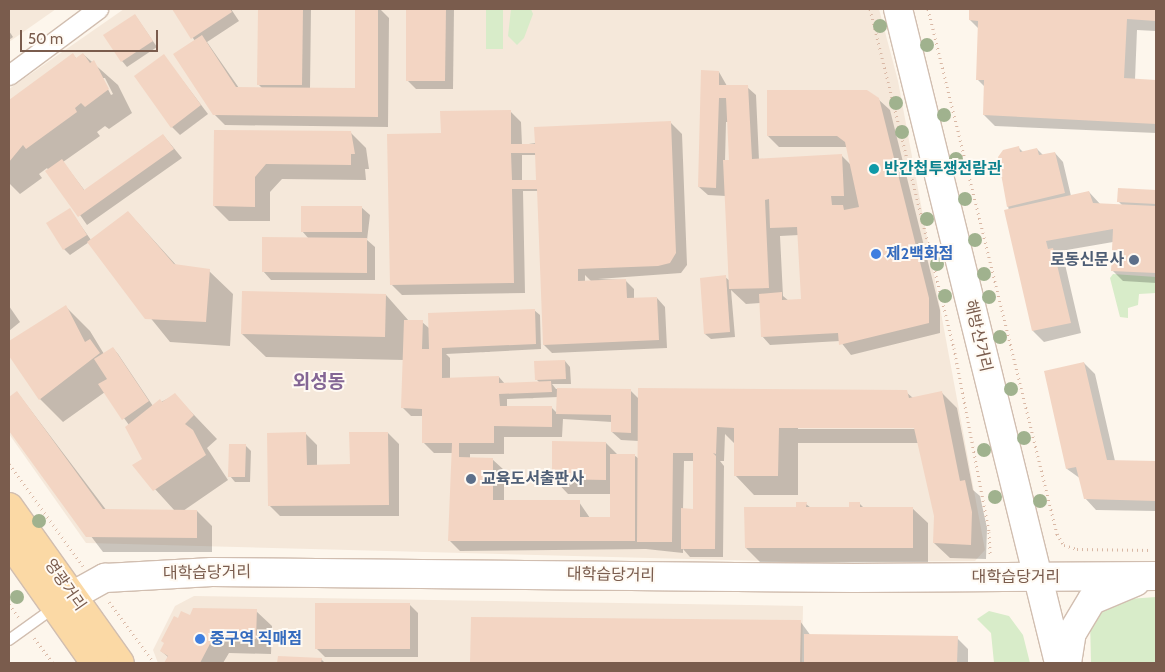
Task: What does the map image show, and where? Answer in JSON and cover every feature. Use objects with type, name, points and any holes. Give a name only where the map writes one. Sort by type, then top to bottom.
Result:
[{"type":"main road","name":"해방산거리","points":[[898,9],[1035,577],[1059,663]]},
{"type":"main road","name":"영광거리","points":[[9,507],[64,601],[95,663]]},
{"type":"main road","name":"영광거리","points":[[9,540],[120,663]]},
{"type":"main road","name":"대학습당거리","points":[[64,601],[104,578],[212,572],[990,578],[1035,577],[1155,568]]},
{"type":"main road","points":[[1067,663],[1072,633],[1092,600],[1155,568]]},
{"type":"street","points":[[9,75],[98,9]]},
{"type":"lane","points":[[9,640],[64,601]]},
{"type":"path","points":[[870,9],[954,348],[989,532],[990,578]]},
{"type":"path","points":[[928,9],[1057,534],[1064,545],[1155,568]]},
{"type":"shaded area","points":[[9,9],[56,9],[9,42]]},
{"type":"shaded area","points":[[124,9],[879,9],[898,81],[985,550],[975,561],[797,562],[86,543],[9,434],[9,89]]},
{"type":"shaded area","points":[[194,596],[803,606],[802,663],[158,663],[153,650],[175,606]]},
{"type":"green space","points":[[486,9],[503,9],[503,49],[486,49]]},
{"type":"green space","points":[[511,9],[531,9],[533,14],[524,38],[517,45],[508,36]]},
{"type":"green space","points":[[1113,274],[1156,277],[1156,293],[1139,294],[1138,305],[1128,308],[1128,318],[1120,317],[1110,278]]},
{"type":"green space","points":[[1156,597],[1156,663],[1091,663],[1090,619],[1114,600]]},
{"type":"green space","points":[[989,611],[1009,616],[1023,635],[1030,663],[994,663],[991,633],[977,619]]},
{"type":"building","points":[[172,9],[230,9],[232,12],[191,39]]},
{"type":"building","points":[[258,9],[303,9],[302,85],[257,85]]},
{"type":"building","points":[[355,9],[378,9],[378,117],[213,115],[173,54],[202,35],[236,87],[355,88]]},
{"type":"building","points":[[406,9],[446,9],[445,81],[406,81]]},
{"type":"building","points":[[969,9],[1156,9],[1156,21],[1127,19],[1124,78],[1156,80],[1156,124],[983,115],[984,80],[976,80],[978,21],[969,20]]},
{"type":"building","points":[[135,14],[153,41],[121,62],[103,35]]},
{"type":"building","points":[[73,53],[76,58],[83,53],[90,63],[94,60],[109,89],[85,107],[81,103],[75,108],[77,112],[26,149],[23,145],[9,162],[9,100]]},
{"type":"building","points":[[164,54],[201,105],[171,128],[134,76]]},
{"type":"building","points":[[701,70],[719,71],[719,85],[748,85],[752,159],[842,154],[844,196],[831,196],[832,205],[843,205],[844,210],[859,207],[845,142],[837,136],[767,136],[767,90],[867,90],[879,98],[929,298],[929,323],[839,345],[838,333],[761,337],[759,294],[782,292],[782,300],[801,299],[797,227],[770,228],[769,199],[765,200],[769,288],[729,289],[723,160],[729,160],[726,98],[719,98],[716,188],[698,187]]},
{"type":"building","points":[[511,110],[511,144],[535,144],[534,127],[671,121],[676,253],[670,263],[658,266],[578,269],[578,281],[626,279],[627,298],[657,297],[659,340],[543,345],[537,189],[512,189],[514,283],[390,285],[387,134],[441,133],[440,111]],"holes":[[[511,153],[535,153],[536,180],[512,180]]]},
{"type":"building","points":[[214,130],[351,131],[355,154],[351,154],[351,165],[266,164],[255,177],[255,207],[213,206]]},
{"type":"building","points":[[163,134],[174,149],[78,217],[45,171],[62,159],[84,190]]},
{"type":"building","points":[[1019,146],[1020,152],[1037,148],[1039,155],[1055,152],[1065,193],[1007,207],[998,157],[1003,150]]},
{"type":"building","points":[[1118,188],[1156,190],[1156,204],[1117,202]]},
{"type":"building","name":"로동신문사","points":[[1089,191],[1093,203],[1156,206],[1156,273],[1111,271],[1113,229],[1046,241],[1048,249],[1053,248],[1071,323],[1032,331],[1004,210]]},
{"type":"building","points":[[301,206],[362,206],[362,232],[301,232]]},
{"type":"building","points":[[70,208],[87,235],[63,250],[46,223]]},
{"type":"building","points":[[128,211],[174,264],[210,269],[206,322],[145,319],[87,242]]},
{"type":"building","points":[[262,237],[367,238],[367,273],[262,272]]},
{"type":"building","points":[[726,275],[730,332],[704,334],[700,278]]},
{"type":"building","points":[[242,291],[386,294],[385,337],[241,334]]},
{"type":"building","points":[[66,305],[85,342],[90,339],[100,353],[39,400],[9,356],[9,341]]},
{"type":"building","points":[[535,309],[536,344],[442,348],[442,378],[499,376],[499,383],[551,381],[552,392],[499,394],[500,406],[552,406],[552,427],[494,426],[494,443],[459,443],[459,457],[493,458],[493,500],[580,500],[580,517],[610,517],[610,454],[635,454],[635,541],[448,541],[452,443],[422,443],[422,409],[401,408],[404,320],[423,320],[422,349],[429,349],[428,313]]},
{"type":"building","points":[[113,347],[149,401],[122,420],[98,384],[107,379],[94,359]]},
{"type":"building","points":[[565,360],[566,379],[535,380],[534,361]]},
{"type":"building","points":[[1084,362],[1107,460],[1156,461],[1156,501],[1084,499],[1076,467],[1066,469],[1044,371]]},
{"type":"building","points":[[557,388],[631,389],[631,433],[611,432],[611,415],[556,414]]},
{"type":"building","points":[[638,388],[907,390],[909,398],[942,391],[960,481],[965,480],[972,512],[971,545],[933,543],[934,516],[914,428],[779,428],[778,476],[734,476],[734,428],[717,427],[716,454],[713,453],[716,456],[715,549],[681,549],[681,508],[693,509],[693,453],[673,453],[672,542],[637,542]]},
{"type":"building","points":[[17,391],[103,509],[197,510],[197,538],[86,537],[9,431],[9,397]]},
{"type":"building","points":[[175,393],[194,415],[185,424],[193,430],[206,455],[153,491],[132,465],[142,459],[125,427],[160,399],[162,402]]},
{"type":"building","points":[[306,432],[307,465],[350,464],[349,432],[388,432],[389,505],[268,506],[267,433]]},
{"type":"building","points":[[552,441],[606,442],[606,480],[552,479]]},
{"type":"building","points":[[229,444],[246,444],[245,477],[228,477]]},
{"type":"building","points":[[796,502],[807,502],[806,507],[849,507],[849,502],[860,502],[860,507],[913,507],[913,548],[745,548],[744,507],[796,507]]},
{"type":"building","points":[[315,603],[410,603],[410,649],[315,649]]},
{"type":"building","points":[[193,608],[257,609],[256,639],[213,638],[200,663],[164,663],[168,656],[160,651],[164,643],[161,641],[174,616],[178,618],[181,611],[190,615]]},
{"type":"building","points":[[471,617],[801,620],[800,663],[470,663]]},
{"type":"building","points":[[804,634],[958,636],[957,663],[804,663]]},
{"type":"building","points":[[278,656],[322,658],[321,663],[277,663]]},
{"type":"place","name":"반간첩투쟁전람관","points":[[874,169]]},
{"type":"place","name":"제2백화점","points":[[876,254]]},
{"type":"place","name":"로동신문사","points":[[1134,260]]},
{"type":"place","name":"교육도서출판사","points":[[471,479]]},
{"type":"place","name":"중구역 직매점","points":[[200,639]]},
{"type":"district","name":"외성동","points":[[319,382]]}]
